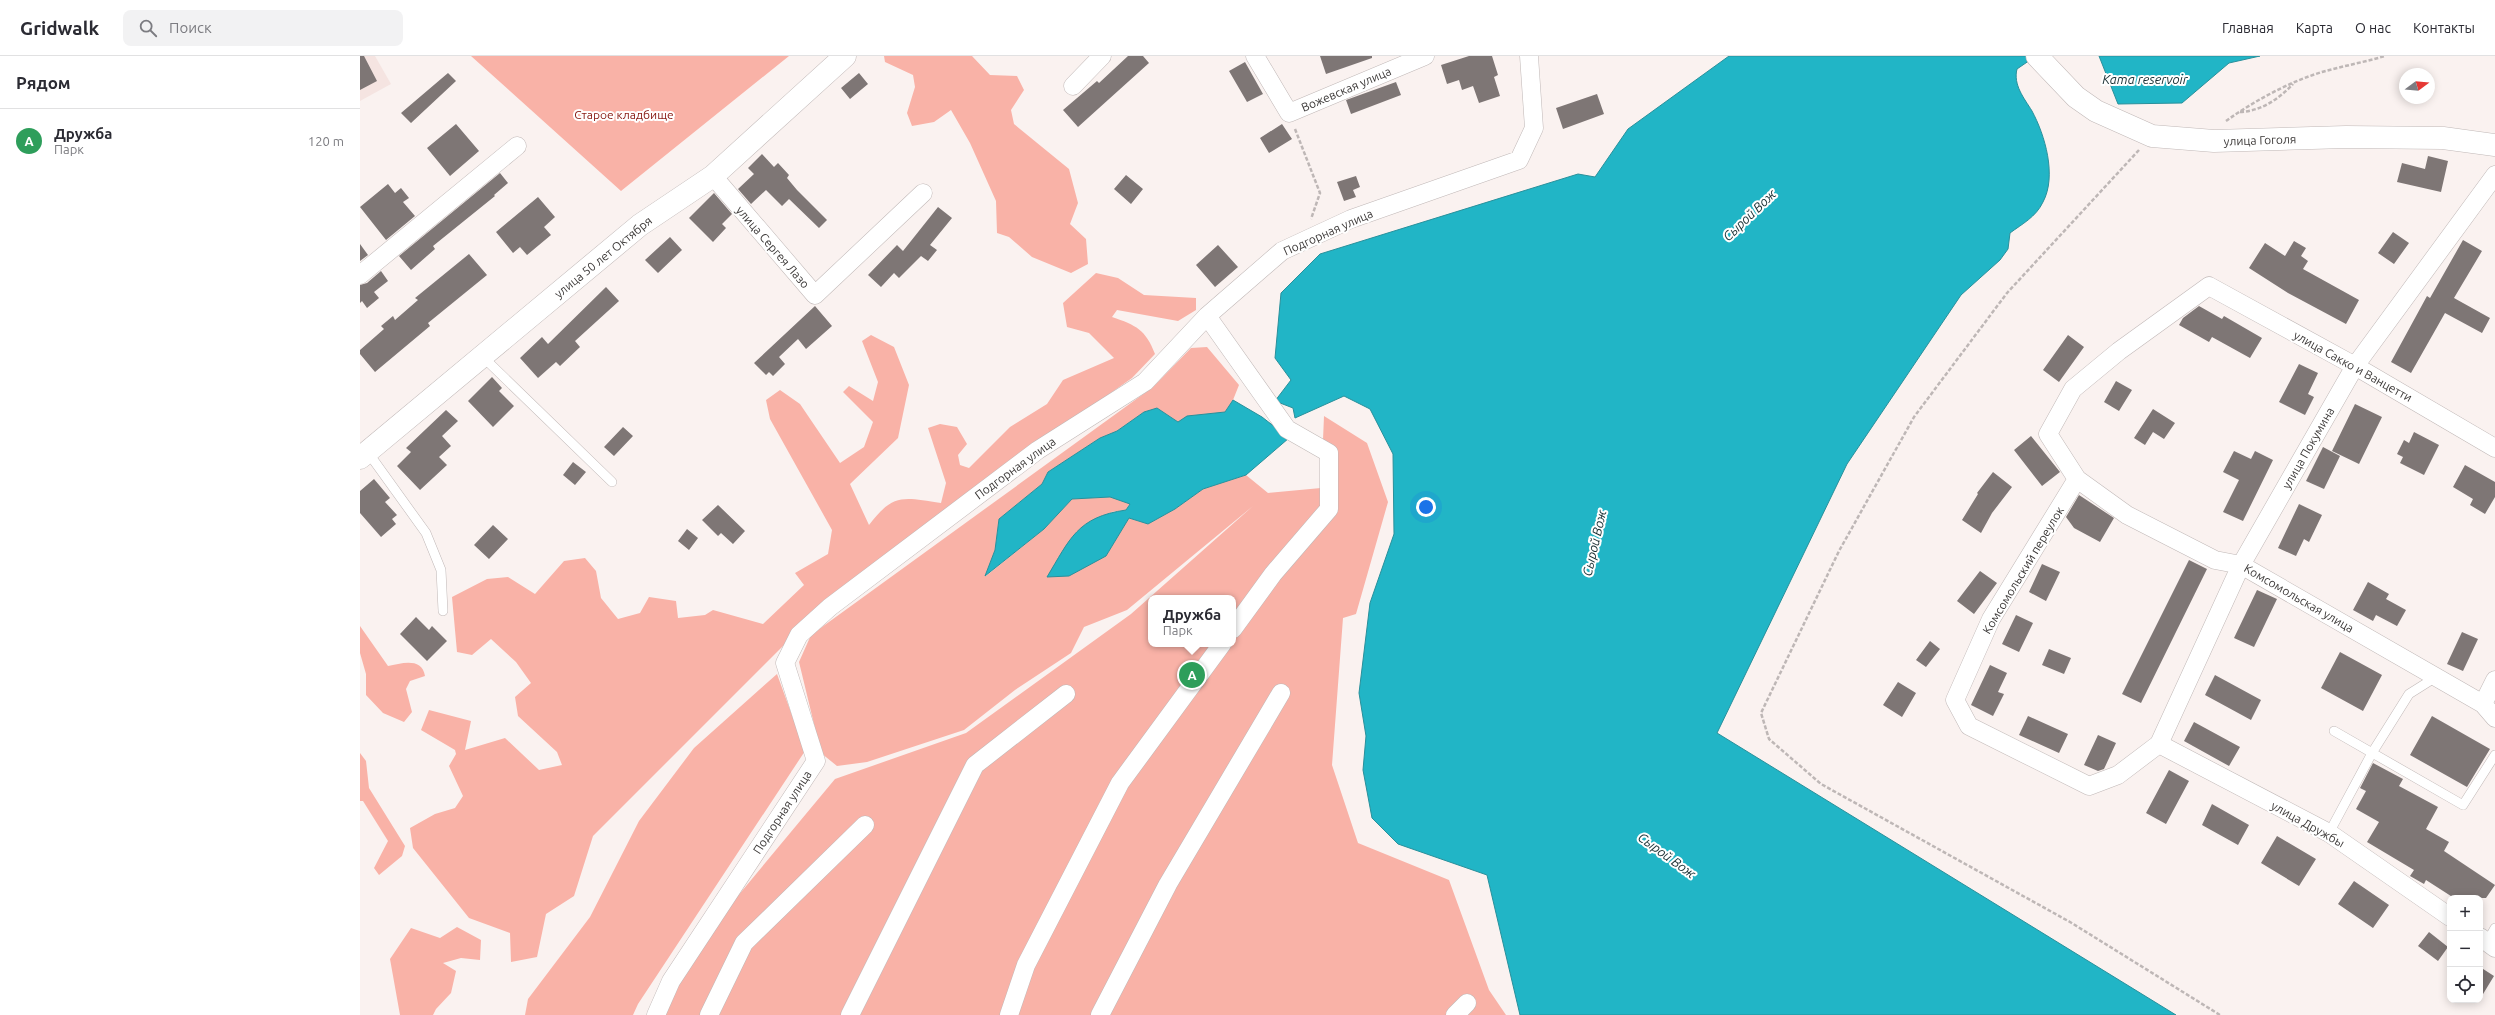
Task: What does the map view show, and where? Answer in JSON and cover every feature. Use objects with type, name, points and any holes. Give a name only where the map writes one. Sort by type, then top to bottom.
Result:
[{"type":"main road","name":"улица 50 лет Октября","points":[[364,455],[640,225],[713,176],[845,56]]},
{"type":"main road","name":"улица Гоголя","points":[[2042,62],[2076,97],[2096,110],[2152,136],[2214,141],[2346,137],[2443,138],[2495,145]]},
{"type":"street","points":[[1073,86],[1102,56]]},
{"type":"street","points":[[1255,56],[1289,113]]},
{"type":"street","name":"Вожевская улица","points":[[1289,113],[1425,56]]},
{"type":"street","name":"Подгорная улица","points":[[656,1015],[671,981],[816,761],[785,664],[799,635],[830,607],[1038,450],[1145,382],[1207,316],[1282,251],[1351,219],[1519,160],[1534,128],[1530,56]]},
{"type":"street","points":[[360,275],[517,146]]},
{"type":"street","name":"улица Покумина","points":[[2159,744],[2241,565],[2355,366],[2495,175]]},
{"type":"street","name":"улица Сергея Лазо","points":[[713,176],[815,295],[923,192]]},
{"type":"street","name":"улица Сакко и Ванцетти","points":[[2077,479],[2048,434],[2073,389],[2119,351],[2209,286],[2355,366],[2495,448]]},
{"type":"street","points":[[1207,316],[1287,429],[1329,453],[1329,508],[1274,574],[1236,625]]},
{"type":"street","name":"Комсомольская улица","points":[[2077,479],[2127,515],[2215,560],[2241,565],[2483,704],[2495,718]]},
{"type":"street","name":"Комсомольский переулок","points":[[2077,479],[1991,619],[1955,700],[1968,726],[2089,786],[2118,776],[2159,744]]},
{"type":"street","points":[[1010,1015],[1026,965],[1120,783],[1220,647]]},
{"type":"street","points":[[2483,704],[2495,680]]},
{"type":"street","points":[[1100,1015],[1168,884],[1281,693]]},
{"type":"street","points":[[850,1015],[975,765],[1066,694]]},
{"type":"street","name":"улица Дружбы","points":[[2159,744],[2329,833],[2447,914]]},
{"type":"street","points":[[709,1015],[744,943],[865,824]]},
{"type":"lane","points":[[481,356],[612,482]]},
{"type":"lane","points":[[364,455],[426,533],[441,570],[443,611]]},
{"type":"lane","points":[[2329,833],[2372,753],[2409,694],[2436,677]]},
{"type":"lane","points":[[2334,730],[2463,805],[2495,755]]},
{"type":"path","points":[[2293,84],[2280,97],[2250,112],[2238,112],[2293,84],[2322,72],[2385,56]]},
{"type":"path","points":[[1289,113],[1320,193],[1303,242]]},
{"type":"path","points":[[2152,136],[2008,293],[1914,418],[1839,551],[1761,713],[1769,739],[1821,784],[2070,922],[2220,1015]]},
{"type":"shaded area","points":[[360,56],[375,56],[391,84],[360,101]]},
{"type":"green space","name":"Старое кладбище","points":[[471,56],[789,56],[621,191]]},
{"type":"green space","points":[[884,56],[972,56],[990,75],[1017,76],[1024,90],[1011,110],[1014,124],[1069,169],[1078,203],[1070,224],[1086,239],[1088,264],[1071,273],[1032,257],[1009,237],[997,233],[996,201],[970,143],[951,110],[934,122],[912,126],[907,113],[915,87],[913,75],[885,62]]},
{"type":"green space","points":[[1096,273],[1118,278],[1144,295],[1196,298],[1196,310],[1178,321],[1117,310],[1112,317],[1134,326],[1144,334],[1152,346],[1155,354],[1132,378],[953,504],[794,635],[593,836],[574,896],[546,914],[537,957],[511,962],[510,933],[469,918],[413,848],[410,828],[435,814],[455,808],[463,796],[449,766],[456,754],[455,750],[421,730],[429,710],[471,721],[465,750],[505,738],[539,770],[562,765],[557,752],[518,716],[515,697],[531,683],[516,662],[491,639],[472,655],[457,652],[452,597],[487,579],[508,577],[535,594],[564,561],[585,558],[596,571],[601,598],[618,619],[640,613],[649,597],[676,601],[678,618],[705,615],[713,610],[763,624],[804,585],[795,573],[828,554],[832,530],[770,419],[766,400],[780,390],[800,404],[840,463],[864,447],[873,422],[843,392],[849,386],[873,401],[878,382],[862,341],[871,335],[894,347],[909,385],[898,438],[850,484],[869,525],[878,514],[893,502],[909,499],[941,503],[946,483],[928,428],[940,424],[957,427],[967,444],[958,455],[960,465],[969,468],[1010,427],[1047,404],[1063,380],[1114,358],[1089,333],[1067,327],[1063,303]]},
{"type":"green space","points":[[1207,347],[1239,385],[1233,400],[1225,412],[1178,422],[1157,408],[1144,412],[1117,431],[1100,438],[1048,472],[1042,484],[999,519],[995,550],[986,576],[1044,529],[1072,499],[1110,497],[1130,503],[1126,510],[1111,512],[1106,556],[1129,518],[1148,524],[1175,509],[1203,489],[1246,475],[1268,493],[1321,488],[1324,416],[1367,443],[1388,502],[1356,614],[1343,618],[1332,765],[1358,843],[1449,880],[1489,990],[1506,1015],[661,1015],[717,921],[835,779],[966,733],[1131,614],[1148,599],[1148,647],[1236,647],[1236,595],[1152,595],[1253,506],[1127,610],[1084,627],[1071,653],[1015,690],[964,730],[867,762],[837,766],[821,753],[799,662],[811,635],[1153,387],[1191,348]]},
{"type":"green space","points":[[360,626],[388,666],[411,663],[420,666],[423,670],[425,676],[410,681],[406,689],[412,712],[404,722],[383,713],[366,695],[366,674],[360,653]]},
{"type":"green space","points":[[777,674],[805,751],[638,1004],[633,1015],[525,1015],[528,999],[590,917],[639,821],[694,748]]},
{"type":"green space","points":[[360,753],[366,761],[369,788],[405,846],[402,856],[379,875],[374,868],[388,841],[363,801],[360,801]]},
{"type":"green space","points":[[457,927],[481,940],[480,960],[461,958],[443,963],[456,971],[451,993],[436,1009],[433,1015],[400,1015],[390,959],[411,928],[440,938]]},
{"type":"water","name":"Сырой Вож","points":[[1729,56],[2036,56],[2017,69],[2016,75],[2020,91],[2037,121],[2045,143],[2048,156],[2049,180],[2047,192],[2037,212],[2010,233],[2008,249],[2000,260],[1961,295],[1847,464],[1717,733],[2176,1015],[1520,1015],[1487,875],[1398,844],[1372,818],[1363,770],[1366,736],[1359,693],[1370,603],[1394,534],[1393,454],[1370,409],[1344,396],[1295,418],[1293,408],[1275,401],[1291,380],[1275,358],[1281,293],[1320,254],[1578,174],[1595,177],[1628,129]]},
{"type":"water","name":"Kama reservoir","points":[[2099,56],[2260,56],[2229,63],[2182,103],[2118,104]]},
{"type":"water","points":[[1233,400],[1262,417],[1289,438],[1246,475],[1203,489],[1175,509],[1148,524],[1129,518],[1106,556],[1069,576],[1047,577],[1069,541],[1086,524],[1109,513],[1126,510],[1130,504],[1110,497],[1072,499],[1044,529],[985,576],[995,550],[999,519],[1042,484],[1048,472],[1100,438],[1117,431],[1144,412],[1157,408],[1178,422],[1187,416],[1225,412]]},
{"type":"building","points":[[360,56],[364,56],[377,81],[360,90]]},
{"type":"building","points":[[1128,56],[1143,56],[1149,63],[1078,127],[1063,110],[1097,81],[1099,83]]},
{"type":"building","points":[[1320,56],[1372,56],[1372,58],[1326,74]]},
{"type":"building","points":[[1469,56],[1492,56],[1498,75],[1494,77],[1500,96],[1479,103],[1473,86],[1462,90],[1459,80],[1447,84],[1441,65]]},
{"type":"building","points":[[1245,62],[1263,94],[1247,102],[1229,71]]},
{"type":"building","points":[[448,73],[456,81],[411,123],[401,113]]},
{"type":"building","points":[[859,73],[868,84],[850,99],[841,88]]},
{"type":"building","points":[[1396,82],[1401,95],[1351,114],[1346,100]]},
{"type":"building","points":[[1597,94],[1604,114],[1563,129],[1556,108]]},
{"type":"building","points":[[456,124],[479,151],[450,176],[427,148]]},
{"type":"building","points":[[1282,124],[1292,139],[1269,153],[1260,138]]},
{"type":"building","points":[[762,154],[774,167],[778,163],[789,175],[787,178],[797,190],[827,220],[819,228],[789,199],[782,206],[766,190],[751,204],[738,189],[754,174],[748,168]]},
{"type":"building","points":[[2428,156],[2448,161],[2441,192],[2397,182],[2402,163],[2425,169]]},
{"type":"building","points":[[500,173],[508,183],[494,195],[495,196],[433,246],[435,249],[411,270],[399,256]]},
{"type":"building","points":[[1126,175],[1143,189],[1131,204],[1114,189]]},
{"type":"building","points":[[1356,176],[1360,187],[1353,190],[1356,197],[1344,201],[1337,182]]},
{"type":"building","points":[[388,184],[395,193],[401,188],[409,198],[403,202],[415,216],[386,240],[360,207]]},
{"type":"building","points":[[714,193],[732,214],[722,224],[726,228],[713,242],[689,218]]},
{"type":"building","points":[[538,197],[555,217],[544,227],[551,235],[527,255],[520,247],[513,253],[496,232]]},
{"type":"building","points":[[938,207],[952,218],[930,245],[937,250],[928,261],[921,256],[899,278],[894,273],[881,287],[868,275],[897,245],[903,251]]},
{"type":"building","points":[[2393,232],[2409,243],[2394,264],[2378,253]]},
{"type":"building","points":[[670,237],[682,250],[658,273],[645,260]]},
{"type":"building","points":[[2463,240],[2482,251],[2454,298],[2490,318],[2482,333],[2445,313],[2411,373],[2391,362],[2427,296],[2430,298]]},
{"type":"building","points":[[2294,241],[2306,248],[2301,256],[2308,261],[2303,269],[2359,300],[2346,324],[2288,293],[2249,268],[2265,243],[2285,256]]},
{"type":"building","points":[[360,244],[368,255],[360,261]]},
{"type":"building","points":[[1218,245],[1238,267],[1215,287],[1196,265]]},
{"type":"building","points":[[469,254],[487,275],[428,323],[430,326],[375,372],[360,354],[360,350],[384,329],[381,326],[393,316],[395,320],[418,300],[415,298]]},
{"type":"building","points":[[381,271],[388,281],[374,292],[379,298],[367,308],[362,301],[360,303],[360,285],[367,283]]},
{"type":"building","points":[[606,287],[619,301],[575,341],[580,347],[560,366],[556,362],[538,378],[520,358],[542,337],[548,344]]},
{"type":"building","points":[[815,306],[832,326],[806,349],[798,339],[779,357],[785,364],[773,376],[769,372],[766,375],[754,363]]},
{"type":"building","points":[[2199,306],[2222,319],[2224,316],[2262,338],[2250,358],[2212,337],[2209,342],[2179,325],[2183,318]]},
{"type":"building","points":[[2068,335],[2084,347],[2059,382],[2043,370]]},
{"type":"building","points":[[2299,364],[2318,373],[2308,394],[2314,397],[2305,415],[2279,402]]},
{"type":"building","points":[[492,377],[502,388],[499,391],[514,406],[493,427],[468,401]]},
{"type":"building","points":[[2116,381],[2132,390],[2119,411],[2104,402]]},
{"type":"building","points":[[2355,404],[2382,417],[2359,464],[2332,451]]},
{"type":"building","points":[[2153,409],[2175,423],[2164,439],[2153,432],[2145,445],[2134,438]]},
{"type":"building","points":[[446,410],[458,421],[442,436],[451,446],[439,457],[447,465],[420,490],[397,466],[411,452],[406,448]]},
{"type":"building","points":[[623,427],[633,436],[614,456],[604,447]]},
{"type":"building","points":[[2414,432],[2439,445],[2424,475],[2400,463],[2403,457],[2397,454],[2404,440],[2409,443]]},
{"type":"building","points":[[2031,436],[2060,472],[2042,486],[2014,450]]},
{"type":"building","points":[[2323,447],[2340,456],[2324,489],[2306,481]]},
{"type":"building","points":[[2234,451],[2251,459],[2255,451],[2273,460],[2243,521],[2223,512],[2239,480],[2223,472]]},
{"type":"building","points":[[573,462],[586,472],[575,485],[563,475]]},
{"type":"building","points":[[2465,465],[2495,482],[2495,497],[2485,514],[2470,505],[2473,499],[2453,487]]},
{"type":"building","points":[[1993,472],[2012,487],[1992,513],[1981,533],[1962,520],[1978,494],[1977,493]]},
{"type":"building","points":[[374,479],[390,498],[385,502],[397,515],[392,519],[396,524],[381,537],[360,513],[360,491]]},
{"type":"building","points":[[2079,495],[2114,518],[2100,542],[2074,528],[2066,517]]},
{"type":"building","points":[[2299,504],[2322,515],[2309,542],[2304,539],[2296,556],[2278,548]]},
{"type":"building","points":[[718,505],[745,531],[733,544],[721,533],[718,536],[702,520]]},
{"type":"building","points":[[493,525],[508,539],[489,559],[474,545]]},
{"type":"building","points":[[687,529],[698,538],[689,550],[678,541]]},
{"type":"building","points":[[2189,560],[2207,569],[2141,703],[2122,694]]},
{"type":"building","points":[[2042,564],[2060,572],[2046,601],[2029,592]]},
{"type":"building","points":[[1980,571],[1997,583],[1974,614],[1957,601]]},
{"type":"building","points":[[2368,582],[2389,594],[2386,599],[2406,610],[2397,626],[2376,615],[2373,621],[2353,610]]},
{"type":"building","points":[[2257,590],[2277,599],[2254,647],[2234,638]]},
{"type":"building","points":[[2016,615],[2033,623],[2019,652],[2002,644]]},
{"type":"building","points":[[416,617],[429,630],[432,626],[447,641],[427,661],[400,634]]},
{"type":"building","points":[[2462,632],[2478,639],[2463,671],[2447,664]]},
{"type":"building","points":[[1930,641],[1940,649],[1926,667],[1916,660]]},
{"type":"building","points":[[2049,649],[2071,658],[2064,674],[2042,665]]},
{"type":"building","points":[[2340,652],[2382,675],[2363,711],[2321,688]]},
{"type":"building","points":[[1990,665],[2007,673],[1998,692],[2004,694],[1993,716],[1971,705]]},
{"type":"building","points":[[2215,675],[2261,700],[2251,720],[2205,695]]},
{"type":"building","points":[[1898,682],[1916,693],[1902,717],[1883,705]]},
{"type":"building","points":[[2028,716],[2068,734],[2059,753],[2019,735]]},
{"type":"building","points":[[2432,716],[2490,749],[2467,787],[2410,755]]},
{"type":"building","points":[[2194,722],[2240,747],[2229,766],[2184,741]]},
{"type":"building","points":[[2098,735],[2116,743],[2104,769],[2098,771],[2084,765]]},
{"type":"building","points":[[2373,763],[2403,779],[2399,786],[2438,807],[2426,829],[2449,842],[2444,851],[2495,885],[2486,898],[2483,898],[2483,895],[2449,895],[2426,880],[2424,884],[2410,876],[2414,870],[2367,842],[2379,822],[2356,809],[2366,791],[2360,788]]},
{"type":"building","points":[[2169,770],[2189,781],[2166,824],[2146,813]]},
{"type":"building","points":[[2212,804],[2249,825],[2238,845],[2202,825]]},
{"type":"building","points":[[2277,836],[2316,859],[2299,886],[2261,863]]},
{"type":"building","points":[[2354,881],[2389,905],[2373,928],[2338,904]]},
{"type":"building","points":[[2429,932],[2447,946],[2447,948],[2438,961],[2418,946]]},
{"type":"building","points":[[2483,969],[2494,976],[2483,994]]},
{"type":"place","name":"Дружба","points":[[1192,675]]}]
